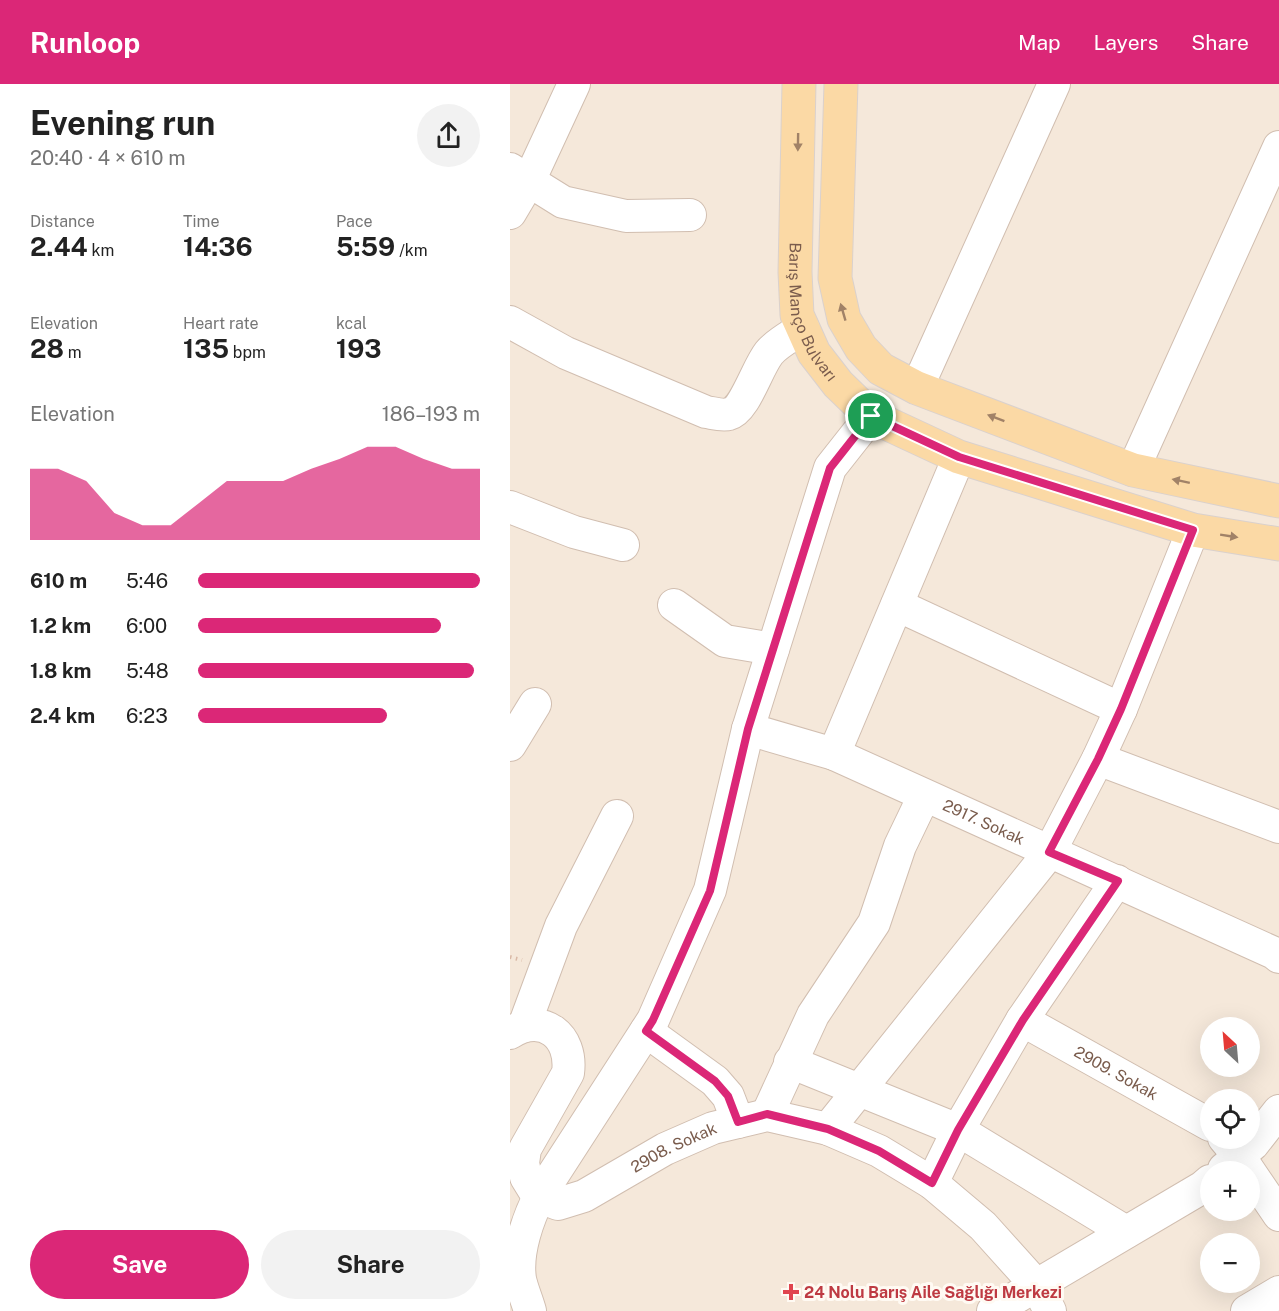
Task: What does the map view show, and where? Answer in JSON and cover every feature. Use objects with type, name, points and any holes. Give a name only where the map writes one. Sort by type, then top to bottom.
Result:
[{"type":"main road","name":"Barış Manço Bulvarı","points":[[799,84],[795,272],[797,315],[814,353],[838,384],[871,416],[959,457],[1193,530],[1279,544]]},
{"type":"main road","name":"Barış Manço Bulvarı","points":[[841,84],[835,278],[844,319],[861,348],[881,369],[917,388],[1133,470],[1279,501]]},
{"type":"street","points":[[510,213],[519,175],[574,84]]},
{"type":"street","points":[[917,388],[1054,84]]},
{"type":"street","points":[[1133,470],[1279,147]]},
{"type":"street","points":[[519,175],[563,202],[626,216],[690,215]]},
{"type":"street","points":[[510,322],[566,353],[706,412],[726,416],[735,412],[743,404],[756,374],[770,351],[803,328]]},
{"type":"street","points":[[530,1311],[520,1277],[516,1249],[540,1195],[653,1020],[710,891],[748,729],[830,468],[871,416]]},
{"type":"street","points":[[834,754],[959,457]]},
{"type":"street","points":[[510,507],[574,532],[623,545]]},
{"type":"street","points":[[828,1129],[1049,852],[1098,759],[1121,709],[1193,530]]},
{"type":"street","points":[[674,605],[725,641],[773,649]]},
{"type":"street","points":[[897,605],[1121,709]]},
{"type":"street","points":[[510,745],[535,704]]},
{"type":"street","name":"2917. Sokak","points":[[748,729],[834,754],[1118,881],[1279,957]]},
{"type":"street","points":[[1098,759],[1279,827]]},
{"type":"street","points":[[646,1031],[715,1081],[753,1118],[790,1062],[813,1016],[874,923],[900,846],[924,796]]},
{"type":"street","points":[[540,1195],[526,1177],[523,1163],[525,1149],[563,1084],[570,1061],[568,1049],[553,1030],[542,1026],[517,1029],[561,926],[617,816]]},
{"type":"street","points":[[932,1183],[958,1130],[1023,1020],[1118,881]]},
{"type":"street","name":"2909. Sokak","points":[[1023,1020],[1200,1119]]},
{"type":"street","points":[[790,1062],[958,1130],[1126,1233]]},
{"type":"street","points":[[1279,1111],[1253,1144],[1228,1155],[1279,1215]]},
{"type":"street","name":"2908. Sokak","points":[[540,1195],[558,1204],[585,1196],[665,1149],[713,1128],[753,1118],[828,1129],[879,1151],[932,1183],[983,1226],[1043,1299]]},
{"type":"street","points":[[993,1311],[1043,1299],[1126,1233],[1200,1189]]},
{"type":"street","points":[[1247,1311],[1279,1292]]},
{"type":"shaded area","points":[[510,84],[1279,84],[1279,1311],[510,1311]]},
{"type":"place","name":"24 Nolu Barış Aile Sağlığı Merkezi","points":[[791,1292]]},
{"type":"route","points":[[871,416],[959,457],[1193,530],[1121,709],[1098,759],[1049,852],[1118,881],[1023,1020],[958,1130],[932,1183],[879,1151],[828,1129],[767,1114],[738,1122],[728,1096],[715,1081],[646,1031],[710,891],[748,729],[830,468],[871,416]]}]
